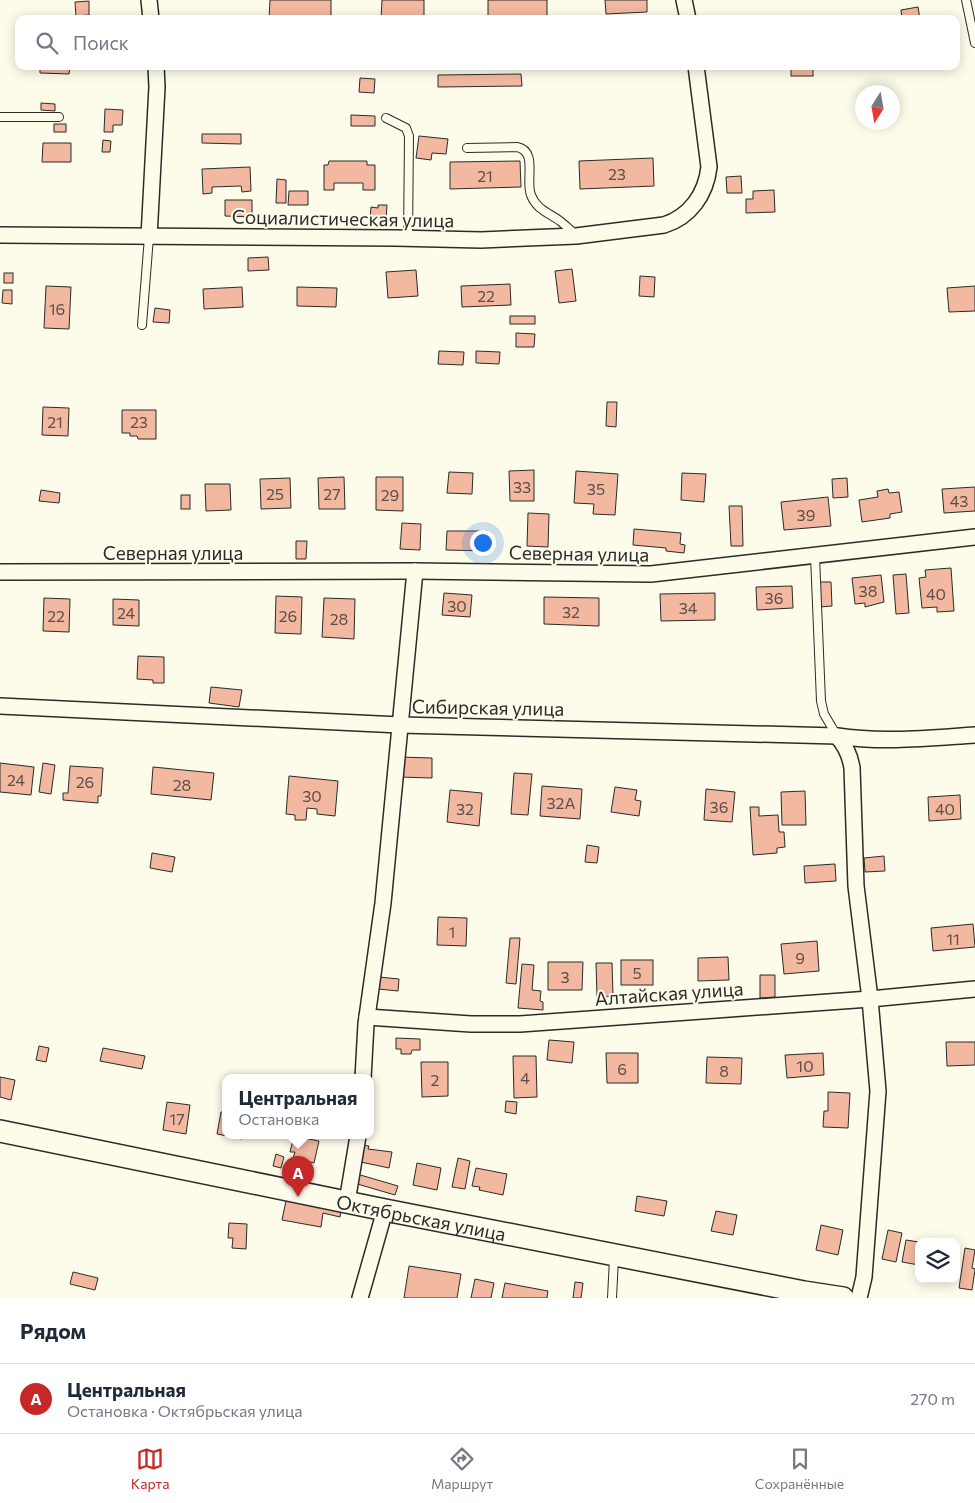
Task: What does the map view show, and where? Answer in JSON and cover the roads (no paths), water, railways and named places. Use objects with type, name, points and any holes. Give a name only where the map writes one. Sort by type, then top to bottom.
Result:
[{"type":"street","points":[[148,0],[150,15]]},
{"type":"street","points":[[684,0],[687,15]]},
{"type":"street","points":[[149,237],[158,87],[156,70]]},
{"type":"street","name":"Социалистическая улица","points":[[0,235],[481,240],[576,236],[664,226],[683,217],[691,209],[699,198],[708,178],[709,167],[697,70]]},
{"type":"street","name":"Северная улица","points":[[0,572],[414,571],[651,574],[975,537]]},
{"type":"street","points":[[363,1074],[366,1017],[383,903],[414,571]]},
{"type":"street","name":"Сибирская улица","points":[[0,706],[400,725],[837,736],[858,739],[893,740],[975,735]]},
{"type":"street","points":[[837,736],[845,745],[852,768],[856,886],[870,999],[878,1091],[864,1277],[859,1298]]},
{"type":"street","name":"Алтайская улица","points":[[366,1017],[471,1024],[520,1024],[870,999],[975,989]]},
{"type":"street","name":"Октябрьская улица","points":[[0,1131],[803,1295],[843,1298]]},
{"type":"street","points":[[347,1202],[358,1139]]},
{"type":"street","points":[[360,1298],[385,1210]]},
{"type":"lane","points":[[966,0],[975,43]]},
{"type":"lane","points":[[0,117],[58,117]]},
{"type":"lane","points":[[386,118],[406,128],[409,136],[408,238]]},
{"type":"lane","points":[[467,148],[516,147],[526,152],[530,163],[529,191],[534,203],[576,236]]},
{"type":"lane","points":[[142,325],[149,237]]},
{"type":"lane","points":[[815,556],[821,701],[826,719],[837,736]]},
{"type":"lane","points":[[612,1298],[614,1255]]},
{"type":"place","name":"Центральная","points":[[298,1197]]}]
